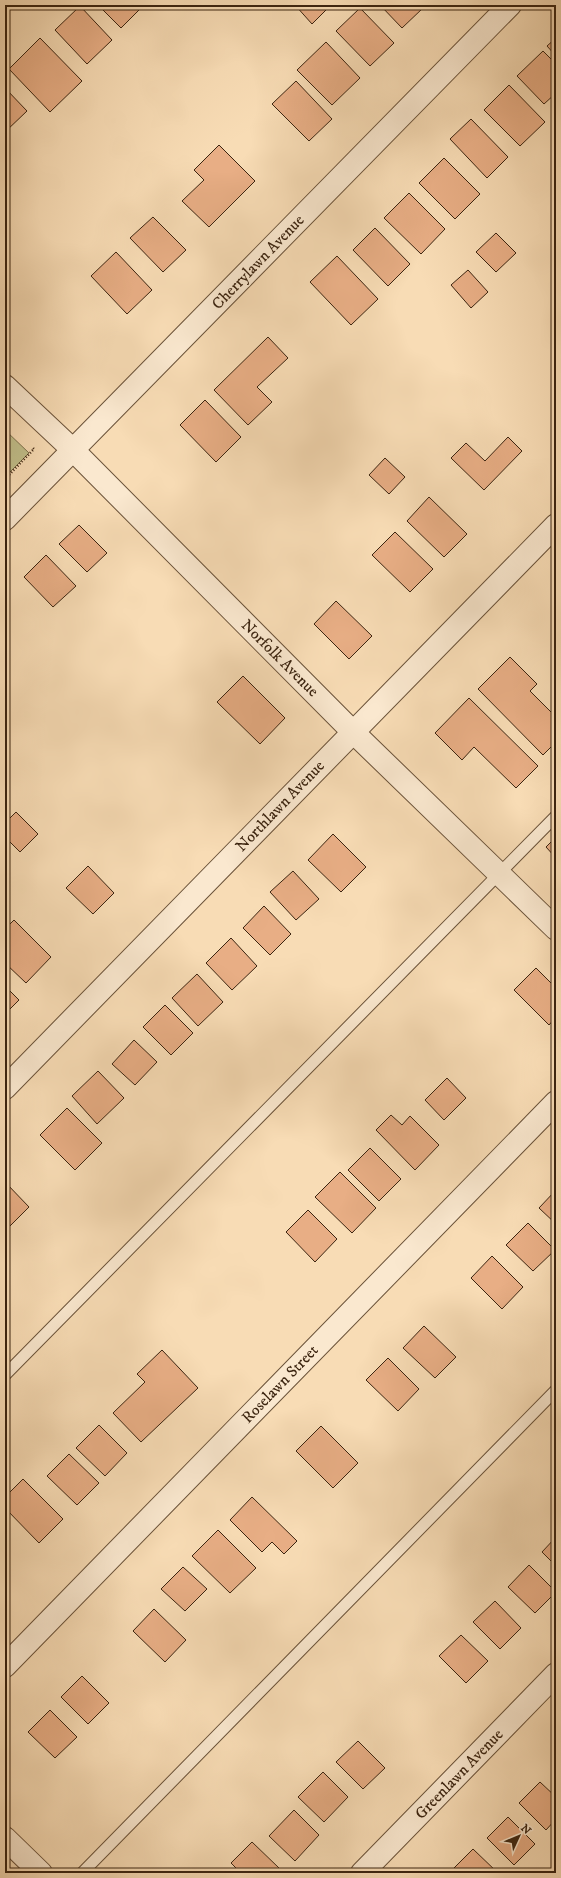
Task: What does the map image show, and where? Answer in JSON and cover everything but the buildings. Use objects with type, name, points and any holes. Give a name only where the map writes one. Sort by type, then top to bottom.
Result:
[{"type":"street","name":"Cherrylawn Avenue","points":[[5,519],[510,5]]},
{"type":"street","name":"Norfolk Avenue","points":[[5,386],[73,450],[353,732],[556,930]]},
{"type":"street","name":"Northlawn Avenue","points":[[5,1088],[556,525]]},
{"type":"street","name":"Roselawn Street","points":[[5,1666],[556,1102]]},
{"type":"street","name":"Greenlawn Avenue","points":[[362,1873],[556,1674]]},
{"type":"street","points":[[5,1838],[41,1873]]},
{"type":"lane","points":[[5,1375],[556,816]]},
{"type":"lane","points":[[82,1873],[556,1390]]},
{"type":"path","points":[[5,480],[34,450],[29,445]]},
{"type":"shaded area","points":[[5,430],[29,453],[5,477]]}]
